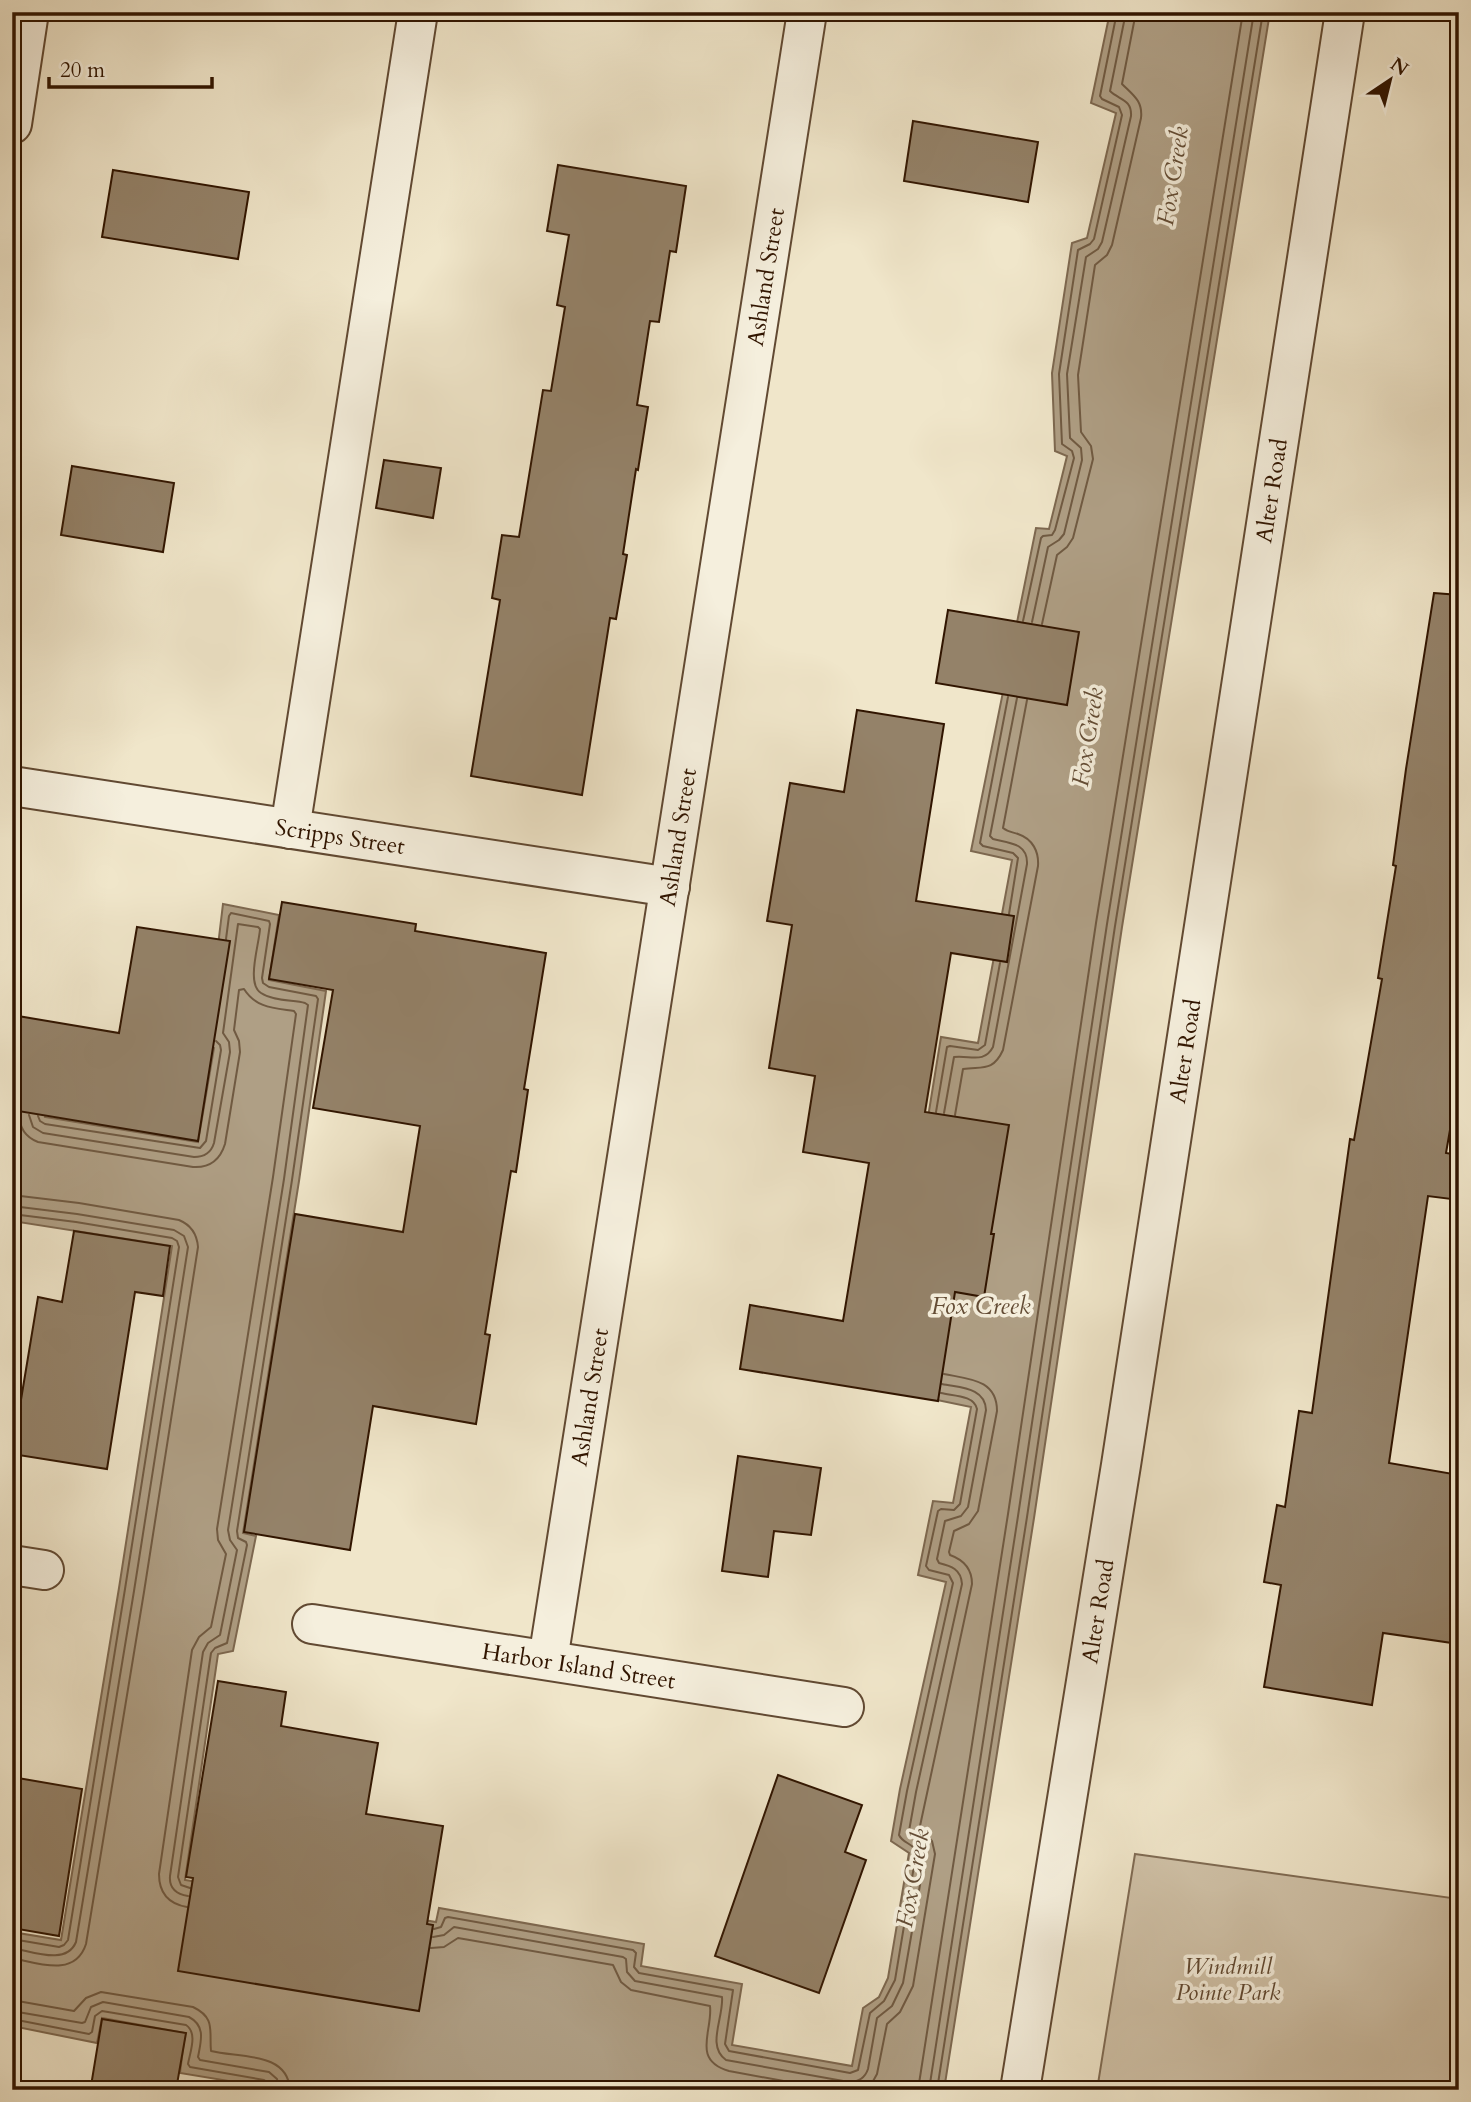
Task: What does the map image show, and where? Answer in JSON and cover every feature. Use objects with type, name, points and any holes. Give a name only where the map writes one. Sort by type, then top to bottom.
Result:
[{"type":"street","points":[[12,124],[29,12]]},
{"type":"street","points":[[290,829],[418,12]]},
{"type":"street","name":"Ashland Street","points":[[548,1660],[807,12]]},
{"type":"street","name":"Alter Road","points":[[1020,2090],[1121,1465],[1345,12]]},
{"type":"street","name":"Scripps Street","points":[[12,786],[670,887]]},
{"type":"street","name":"Harbor Island Street","points":[[312,1624],[844,1707]]},
{"type":"green space","name":"Windmill Pointe Park","points":[[1135,1854],[1459,1899],[1459,2090],[1097,2090]]},
{"type":"water","name":"Fox Creek","points":[[1110,12],[1270,12],[1122,927],[1034,1518],[944,2090],[283,2090],[180,2073],[185,2033],[102,2018],[97,2043],[12,2026],[12,1932],[61,1940],[172,1246],[12,1221],[12,1062],[52,1068],[45,1117],[198,1142],[214,1048],[206,1046],[223,904],[279,915],[269,980],[326,991],[243,1533],[256,1536],[233,1651],[218,1654],[185,1880],[436,1922],[439,1908],[644,1944],[641,1966],[742,1984],[732,2045],[852,2066],[863,2008],[879,1997],[888,1978],[909,1853],[891,1841],[946,1582],[918,1575],[933,1501],[953,1503],[971,1407],[884,1389],[941,1037],[978,1043],[1012,860],[971,851],[1036,528],[1049,529],[1067,456],[1055,451],[1052,373],[1072,243],[1087,238],[1116,113],[1091,103]]},
{"type":"building","points":[[913,121],[1038,142],[1028,202],[904,181]]},
{"type":"building","points":[[558,165],[686,186],[676,252],[670,251],[659,322],[650,321],[637,405],[648,407],[623,554],[627,555],[616,619],[610,618],[582,795],[471,776],[500,600],[492,598],[502,535],[519,537],[543,390],[551,391],[565,307],[557,305],[569,235],[547,231]]},
{"type":"building","points":[[113,170],[249,192],[238,259],[102,237]]},
{"type":"building","points":[[384,460],[441,468],[433,518],[376,508]]},
{"type":"building","points":[[72,466],[174,483],[163,552],[61,535]]},
{"type":"building","points":[[1434,593],[1459,595],[1459,1078],[1446,1153],[1458,1155],[1451,1199],[1428,1196],[1389,1463],[1459,1475],[1459,1644],[1383,1633],[1372,1705],[1264,1687],[1281,1585],[1264,1582],[1277,1505],[1285,1507],[1299,1411],[1312,1413],[1350,1139],[1354,1140],[1382,979],[1378,978],[1396,866],[1393,865]]},
{"type":"building","points":[[948,610],[1079,632],[1067,705],[936,683]]},
{"type":"building","points":[[857,710],[944,724],[916,901],[1014,916],[1007,962],[951,953],[925,1112],[1009,1125],[991,1234],[994,1234],[984,1297],[955,1292],[938,1401],[740,1369],[750,1305],[843,1321],[869,1163],[803,1152],[815,1076],[769,1068],[792,925],[767,921],[790,783],[844,792]]},
{"type":"building","points":[[282,902],[416,924],[415,931],[546,953],[524,1089],[528,1090],[516,1172],[511,1171],[485,1334],[490,1335],[476,1424],[373,1406],[350,1550],[244,1532],[295,1214],[403,1232],[420,1126],[313,1108],[333,990],[269,979]]},
{"type":"building","points":[[137,927],[230,941],[198,1141],[12,1110],[12,1015],[119,1033]]},
{"type":"building","points":[[74,1231],[170,1246],[163,1296],[135,1292],[107,1469],[12,1454],[38,1297],[62,1302]]},
{"type":"building","points":[[738,1456],[821,1468],[811,1535],[774,1531],[768,1577],[722,1571]]},
{"type":"building","points":[[218,1681],[286,1692],[281,1726],[378,1743],[366,1814],[443,1826],[427,1924],[433,1925],[419,2011],[178,1971],[193,1878],[186,1877]]},
{"type":"building","points":[[778,1775],[862,1805],[845,1852],[866,1860],[819,1993],[715,1956]]},
{"type":"building","points":[[12,1777],[82,1789],[59,1936],[12,1928]]},
{"type":"building","points":[[102,2019],[186,2033],[176,2090],[115,2090],[91,2086]]}]
